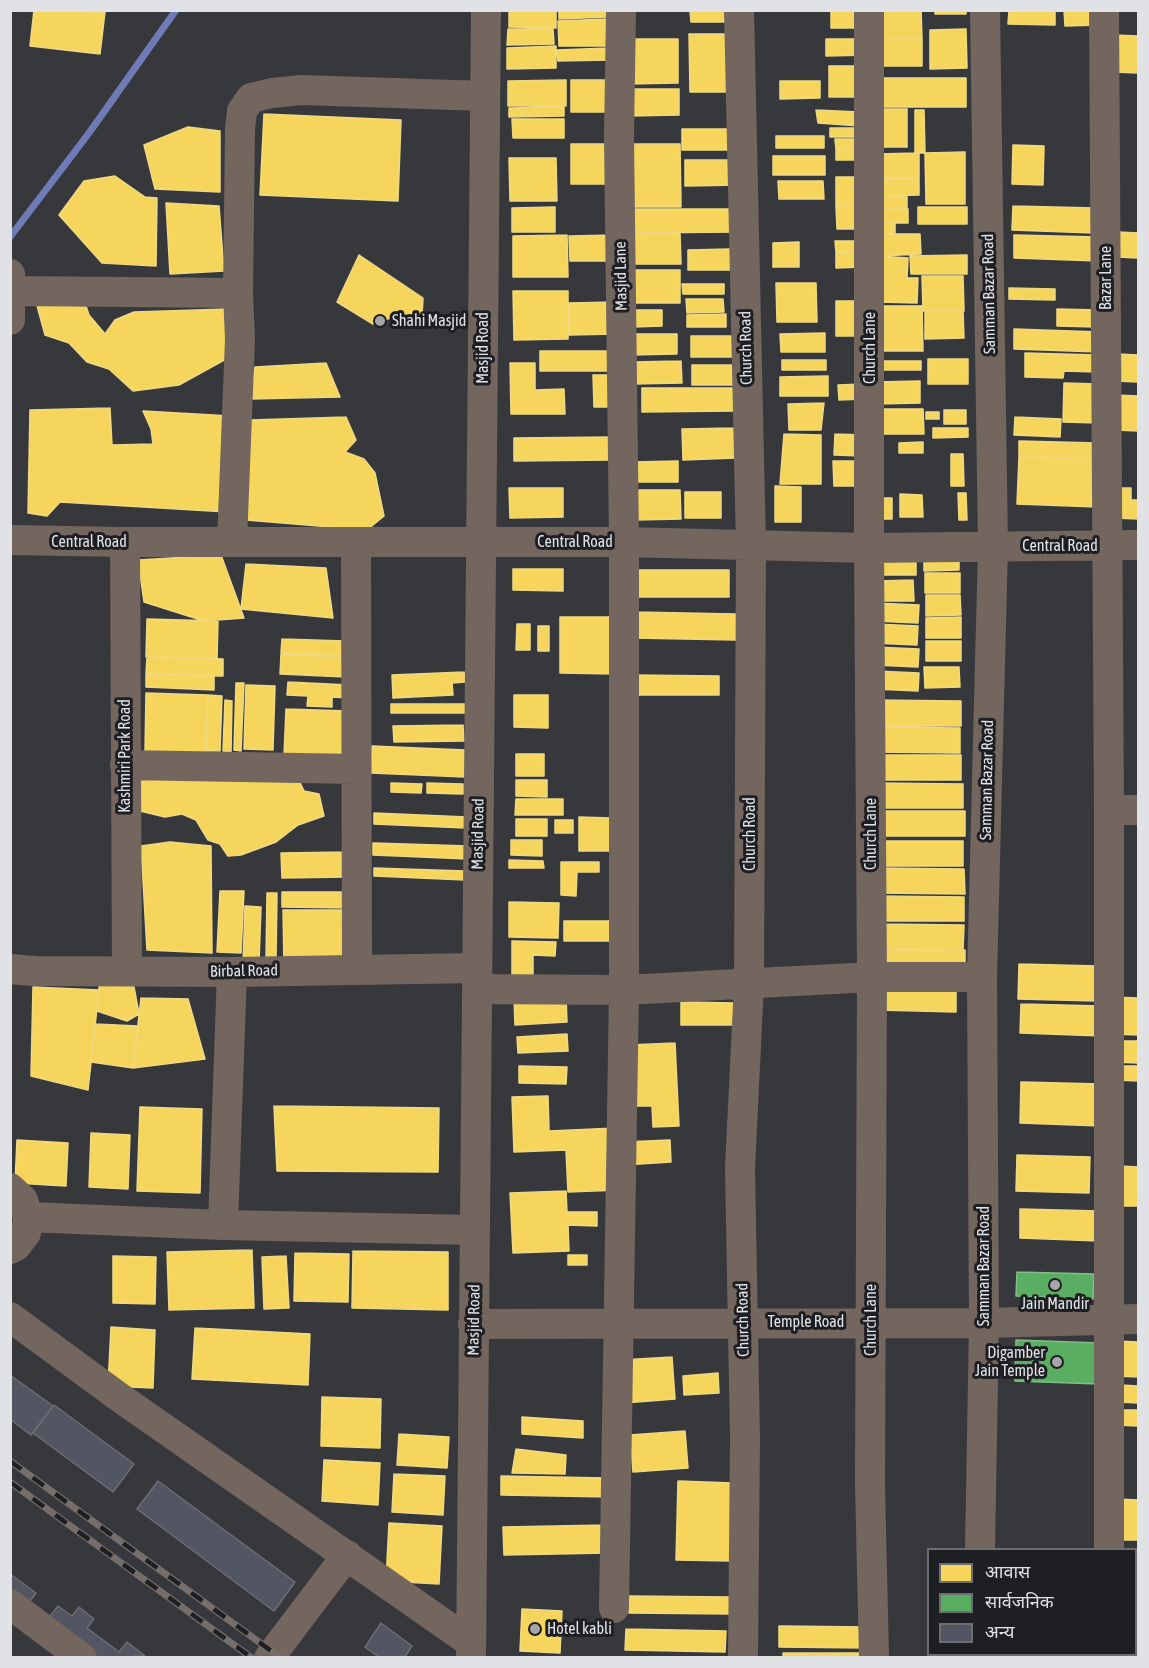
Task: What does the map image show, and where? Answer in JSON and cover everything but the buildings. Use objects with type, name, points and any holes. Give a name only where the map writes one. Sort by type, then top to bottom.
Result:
[{"type":"street","name":"Masjid Road","points":[[471,1649],[486,10]]},
{"type":"street","name":"Masjid Lane","points":[[615,1608],[624,990],[624,542],[619,137],[621,10]]},
{"type":"street","name":"Church Road","points":[[739,10],[751,546],[749,984],[740,1168],[744,1323],[743,1658]]},
{"type":"street","name":"Church Lane","points":[[869,10],[872,976],[870,1485],[874,1658]]},
{"type":"street","name":"Samman Bazar Road","points":[[980,1548],[984,1323],[982,977],[993,546],[985,10]]},
{"type":"street","name":"Bazar Lane","points":[[1104,10],[1109,810],[1108,1548]]},
{"type":"street","points":[[232,542],[240,339],[238,293],[242,111],[251,98],[301,90],[485,96]]},
{"type":"street","points":[[11,295],[238,293]]},
{"type":"street","name":"Central Road","points":[[10,540],[624,542],[869,548],[1138,545]]},
{"type":"street","name":"Kashmiri Park Road","points":[[125,542],[127,970]]},
{"type":"street","points":[[356,542],[357,969]]},
{"type":"street","points":[[125,765],[356,769]]},
{"type":"street","points":[[1109,810],[1138,810]]},
{"type":"street","name":"Birbal Road","points":[[10,969],[232,972],[357,969],[624,990],[872,976],[982,977]]},
{"type":"street","points":[[223,1225],[232,972]]},
{"type":"street","points":[[10,1188],[23,1200],[28,1217],[26,1233],[16,1246],[10,1249]]},
{"type":"street","points":[[28,1217],[223,1225],[474,1230]]},
{"type":"street","points":[[10,1317],[119,1397],[347,1555],[471,1649]]},
{"type":"street","name":"Temple Road","points":[[474,1324],[984,1323],[1138,1319]]},
{"type":"street","points":[[269,1658],[347,1555]]},
{"type":"street","points":[[10,1604],[82,1658]]},
{"type":"waterway","points":[[10,237],[89,133],[176,10]]},
{"type":"railway","points":[[10,1461],[281,1658]]},
{"type":"railway","points":[[10,1482],[252,1658]]},
{"type":"place","name":"Shahi Masjid","points":[[380,321]]},
{"type":"place","name":"Jain Mandir","points":[[1055,1285]]},
{"type":"place","name":"Digamber Jain Temple","points":[[1057,1362]]},
{"type":"place","name":"Hotel kabli","points":[[535,1629]]}]
